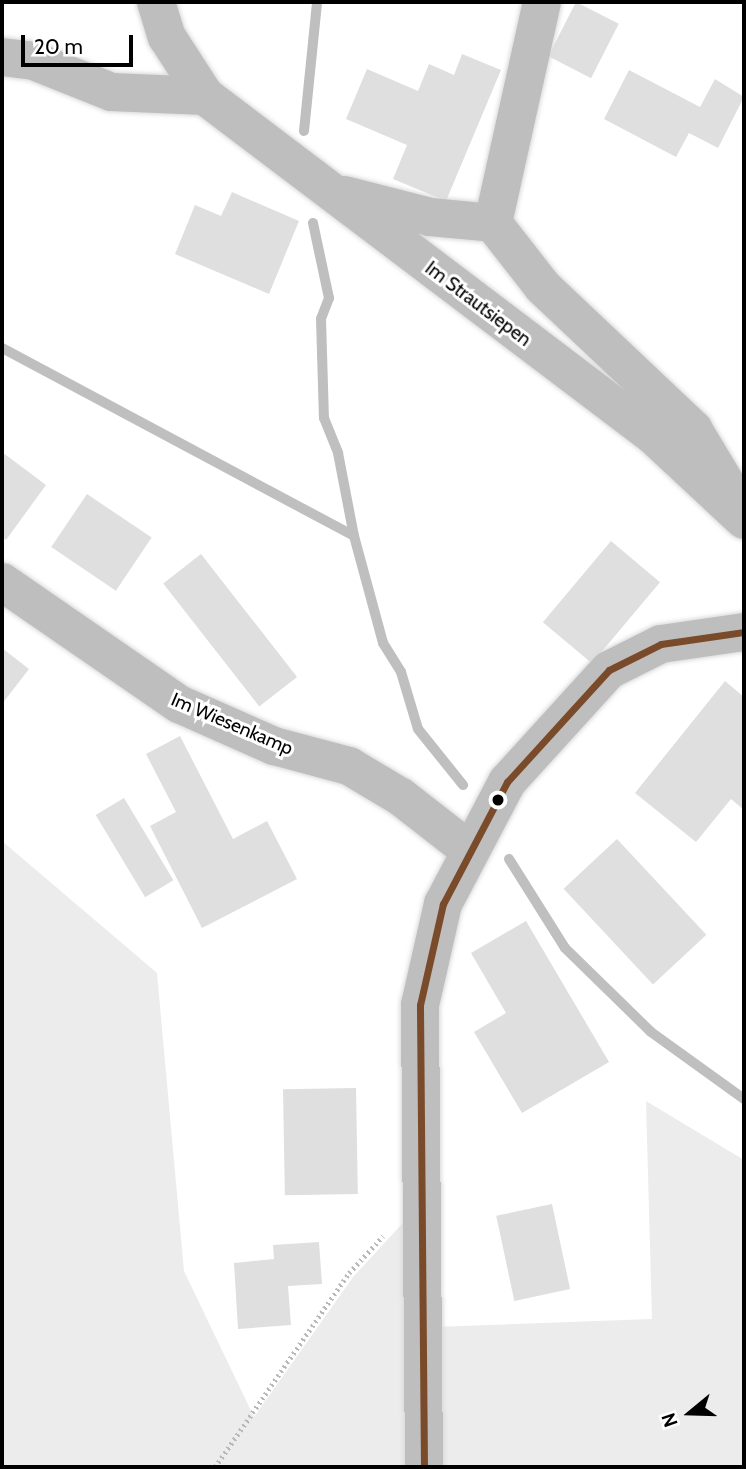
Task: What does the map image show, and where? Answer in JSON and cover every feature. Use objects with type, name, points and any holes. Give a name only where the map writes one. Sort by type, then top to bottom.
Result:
[{"type":"street","name":"Im Strautsiepen","points":[[156,2],[167,37],[205,96],[654,436],[744,518]]},
{"type":"street","points":[[329,191],[430,217],[493,223],[542,2]]},
{"type":"street","points":[[2,57],[34,61],[111,92],[205,96]]},
{"type":"street","name":"Im Strautsiepen","points":[[493,223],[542,287],[693,429],[744,518]]},
{"type":"street","name":"Im Wiesenkamp","points":[[2,582],[179,704],[274,746],[349,766],[401,797],[469,850]]},
{"type":"street","points":[[424,1467],[420,1005],[443,904],[507,782],[608,670],[661,644],[744,632]]},
{"type":"path","points":[[215,1467],[349,1273],[420,1196]]},
{"type":"shaded area","points":[[2,841],[157,973],[184,1271],[254,1417],[353,1277],[412,1213],[405,1467],[2,1467]]},
{"type":"shaded area","points":[[646,1101],[744,1160],[744,1467],[436,1467],[434,1327],[652,1319]]},
{"type":"building","points":[[576,2],[619,24],[591,78],[548,56]]},
{"type":"building","points":[[462,54],[501,70],[446,201],[393,179],[407,145],[346,119],[367,69],[418,91],[429,64],[454,75]]},
{"type":"building","points":[[629,70],[700,107],[715,79],[744,97],[718,148],[689,133],[676,157],[604,119]]},
{"type":"building","points":[[232,192],[299,221],[269,294],[175,254],[195,205],[221,216]]},
{"type":"building","points":[[2,452],[46,485],[6,540],[2,537]]},
{"type":"building","points":[[87,494],[152,538],[116,591],[51,547]]},
{"type":"building","points":[[611,541],[660,582],[592,663],[543,622]]},
{"type":"building","points":[[201,554],[297,677],[259,706],[163,584]]},
{"type":"building","points":[[2,648],[29,669],[2,704]]},
{"type":"building","points":[[725,681],[744,697],[744,810],[731,799],[696,842],[635,793]]},
{"type":"building","points":[[180,736],[233,839],[267,821],[297,879],[202,928],[150,826],[176,812],[146,754]]},
{"type":"building","points":[[124,798],[173,880],[145,897],[96,815]]},
{"type":"building","points":[[617,839],[706,935],[653,985],[564,889]]},
{"type":"building","points":[[526,921],[609,1062],[522,1113],[474,1032],[506,1013],[471,953]]},
{"type":"building","points":[[356,1088],[358,1194],[285,1195],[283,1089]]},
{"type":"building","points":[[552,1204],[570,1289],[514,1301],[496,1216]]},
{"type":"building","points":[[319,1242],[322,1284],[288,1286],[291,1325],[238,1329],[234,1263],[274,1259],[273,1245]]},
{"type":"waterway","points":[[304,131],[317,2]]},
{"type":"waterway","points":[[313,223],[329,298],[321,319],[324,418],[338,453],[354,536],[383,643],[401,672],[418,729],[463,785]]},
{"type":"waterway","points":[[2,348],[354,536]]},
{"type":"waterway","points":[[509,859],[565,948],[651,1032],[744,1099]]},
{"type":"transit line","points":[[424,1467],[420,1005],[443,904],[507,782],[609,670],[661,644],[744,632]]}]
